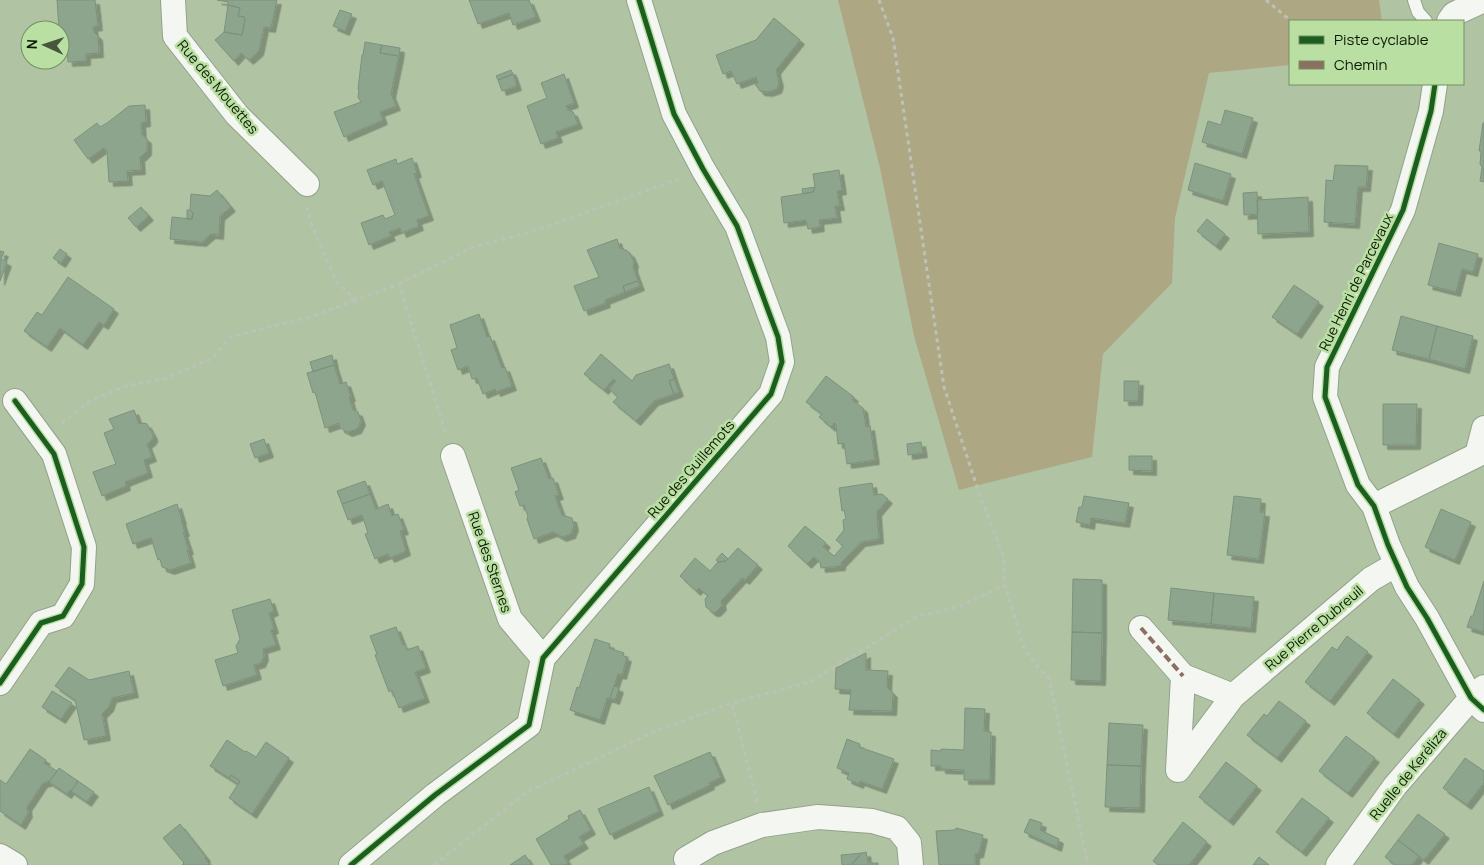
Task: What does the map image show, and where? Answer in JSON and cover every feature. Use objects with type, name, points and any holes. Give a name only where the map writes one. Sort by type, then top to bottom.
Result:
[{"type":"street","name":"Rue des Mouettes","points":[[173,0],[175,36],[237,115],[307,184]]},
{"type":"street","name":"Rue des Guillemots","points":[[352,865],[435,795],[529,725],[542,658],[771,394],[782,362],[778,337],[737,226],[702,169],[674,114],[639,0]]},
{"type":"street","points":[[1450,20],[1454,14],[1484,0]]},
{"type":"street","name":"Rue Henri de Parcevaux","points":[[1436,85],[1431,111],[1403,210],[1327,367],[1326,396],[1358,485],[1374,506],[1388,545],[1408,587],[1480,699]]},
{"type":"street","points":[[0,683],[41,622],[62,616],[82,584],[84,547],[54,454],[15,401]]},
{"type":"street","points":[[1374,506],[1477,455],[1484,428]]},
{"type":"street","name":"Rue des Sternes","points":[[453,456],[510,619],[542,658]]},
{"type":"street","name":"Rue Pierre Dubreuil","points":[[1183,676],[1178,770],[1233,696],[1371,579],[1397,564]]},
{"type":"street","points":[[1141,628],[1183,676],[1233,696]]},
{"type":"street","name":"Ruelle de Keréliza","points":[[1338,865],[1395,786],[1480,699]]},
{"type":"street","points":[[682,863],[713,843],[762,825],[818,817],[872,822],[897,828],[908,843],[911,865]]},
{"type":"street","points":[[0,856],[15,865]]},
{"type":"lane","points":[[1414,0],[1418,12],[1425,20]]},
{"type":"path","points":[[879,0],[893,38],[944,387],[979,493],[1003,555],[1005,585],[1024,648],[1035,664],[1050,678],[1088,865]]},
{"type":"path","points":[[1266,0],[1290,20]]},
{"type":"path","points":[[41,436],[92,400],[126,386],[164,379],[212,358],[230,337],[310,317],[399,284],[471,248],[540,229],[702,169]]},
{"type":"path","points":[[307,184],[306,204],[312,226],[336,281],[356,300]]},
{"type":"path","points":[[399,284],[453,456]]},
{"type":"path","points":[[434,865],[527,792],[658,730],[732,703],[810,682],[916,617],[960,606],[1005,585]]},
{"type":"path","points":[[732,703],[762,825]]},
{"type":"shaded area","points":[[838,0],[1379,0],[1382,20],[1289,20],[1289,65],[1209,73],[1175,218],[1172,283],[1103,354],[1092,457],[959,490],[914,336],[880,168]]},
{"type":"building","points":[[57,0],[95,0],[98,26],[93,27],[94,32],[98,36],[99,53],[86,54],[86,61],[70,62],[70,20],[58,20]]},
{"type":"building","points":[[217,0],[277,0],[271,28],[264,27],[259,51],[249,60],[241,53],[234,61],[215,40],[224,32],[242,35],[245,20],[244,17],[238,16],[240,8],[228,5],[228,2]]},
{"type":"building","points":[[469,0],[529,0],[536,17],[513,25],[509,13],[478,24]]},
{"type":"building","points":[[228,5],[240,8],[238,16],[244,17],[245,20],[242,35],[224,32]]},
{"type":"building","points":[[340,10],[352,14],[345,31],[333,26]]},
{"type":"building","points":[[774,18],[800,40],[776,70],[779,83],[777,89],[768,92],[760,91],[755,84],[758,83],[756,77],[737,84],[731,71],[723,74],[716,55],[756,40]]},
{"type":"building","points":[[365,42],[382,45],[380,53],[399,56],[391,94],[396,106],[380,112],[383,120],[344,137],[334,112],[361,102],[358,97],[358,89]]},
{"type":"building","points":[[382,45],[400,48],[399,56],[380,53]]},
{"type":"building","points":[[511,70],[513,74],[498,80],[496,76]]},
{"type":"building","points":[[513,74],[517,86],[502,91],[498,80]]},
{"type":"building","points":[[564,74],[574,103],[566,106],[568,110],[573,112],[578,124],[556,132],[558,138],[541,144],[527,106],[547,98],[541,83]]},
{"type":"building","points":[[145,105],[146,122],[141,123],[142,135],[147,139],[147,151],[140,157],[141,170],[127,171],[128,181],[109,182],[107,152],[104,148],[88,159],[74,140],[97,123],[100,127],[107,123],[129,106]]},
{"type":"building","points":[[1225,110],[1253,118],[1242,154],[1202,142],[1208,121],[1221,125]]},
{"type":"building","points":[[1483,123],[1484,182],[1480,181],[1482,167],[1480,164],[1481,151],[1479,151]]},
{"type":"building","points":[[412,158],[417,173],[414,174],[429,216],[417,220],[419,226],[402,233],[400,228],[389,232],[391,236],[369,245],[361,223],[383,215],[385,219],[395,215],[382,181],[373,185],[367,170],[396,159],[397,164]]},
{"type":"building","points":[[1195,163],[1231,174],[1223,201],[1188,190]]},
{"type":"building","points":[[1335,165],[1368,166],[1366,187],[1358,187],[1355,224],[1324,222],[1326,180],[1333,181]]},
{"type":"building","points":[[839,170],[842,190],[837,191],[840,206],[835,206],[837,218],[819,220],[820,227],[808,229],[806,220],[784,223],[781,197],[813,192],[815,187],[813,174]]},
{"type":"building","points":[[815,187],[813,192],[803,194],[802,189]]},
{"type":"building","points":[[217,190],[231,207],[220,216],[219,235],[211,234],[202,242],[170,239],[172,217],[192,219],[193,213],[190,210],[191,194],[210,196]]},
{"type":"building","points":[[1257,192],[1258,214],[1244,215],[1243,193]]},
{"type":"building","points":[[1308,197],[1309,232],[1258,234],[1257,200]]},
{"type":"building","points":[[141,207],[149,216],[136,227],[128,218]]},
{"type":"building","points":[[187,210],[193,213],[192,219],[187,219]]},
{"type":"building","points":[[1207,219],[1225,234],[1216,246],[1197,231]]},
{"type":"building","points":[[617,239],[620,249],[623,248],[630,253],[638,281],[623,286],[625,292],[605,300],[606,303],[584,311],[574,286],[599,277],[587,250]]},
{"type":"building","points":[[1439,243],[1478,254],[1473,272],[1462,269],[1456,292],[1428,285]]},
{"type":"building","points":[[60,249],[67,254],[61,263],[53,258]]},
{"type":"building","points":[[0,251],[4,252],[1,259],[7,262],[0,281]]},
{"type":"building","points":[[68,277],[114,309],[104,325],[99,322],[83,345],[60,328],[47,347],[24,331],[37,312],[42,315]]},
{"type":"building","points":[[638,281],[640,286],[625,292],[623,286]]},
{"type":"building","points":[[1294,285],[1319,302],[1297,334],[1272,317]]},
{"type":"building","points":[[479,314],[487,337],[490,336],[502,368],[505,367],[512,386],[496,392],[495,389],[483,394],[477,378],[472,379],[468,366],[458,370],[451,350],[457,348],[450,325]]},
{"type":"building","points":[[1401,316],[1437,326],[1429,359],[1392,350]]},
{"type":"building","points":[[1437,326],[1473,336],[1465,369],[1429,359]]},
{"type":"building","points":[[601,354],[632,381],[636,375],[669,364],[674,379],[669,381],[674,394],[654,401],[636,421],[613,402],[618,397],[609,389],[616,381],[613,379],[604,390],[584,374]]},
{"type":"building","points":[[332,355],[334,365],[313,372],[310,362]]},
{"type":"building","points":[[334,365],[340,384],[346,382],[353,410],[358,412],[361,421],[357,429],[348,432],[340,428],[339,423],[325,428],[315,392],[313,393],[307,373]]},
{"type":"building","points":[[826,376],[854,397],[852,400],[863,408],[866,427],[870,426],[875,460],[847,464],[844,443],[838,444],[836,424],[834,423],[831,427],[819,417],[822,414],[806,402]]},
{"type":"building","points":[[674,379],[679,392],[674,394],[669,381]]},
{"type":"building","points":[[1124,381],[1139,381],[1138,401],[1124,401]]},
{"type":"building","points":[[1383,404],[1417,404],[1416,445],[1383,445]]},
{"type":"building","points":[[134,410],[139,424],[147,424],[153,435],[151,441],[147,444],[152,457],[144,460],[148,473],[125,482],[126,486],[102,496],[93,472],[116,464],[104,433],[114,429],[109,419]]},
{"type":"building","points":[[264,439],[269,453],[255,458],[250,444]]},
{"type":"building","points":[[921,442],[923,453],[908,455],[907,444]]},
{"type":"building","points":[[1129,456],[1152,456],[1152,471],[1129,470]]},
{"type":"building","points":[[541,458],[549,479],[553,478],[559,495],[555,496],[562,515],[572,518],[574,526],[571,534],[562,537],[553,532],[534,539],[524,505],[520,506],[515,492],[519,490],[511,468]]},
{"type":"building","points":[[365,481],[370,494],[342,504],[337,491]]},
{"type":"building","points":[[872,483],[874,495],[882,494],[888,499],[877,512],[879,539],[861,542],[841,563],[841,566],[821,568],[820,562],[814,557],[807,564],[788,546],[805,526],[826,543],[823,547],[834,556],[843,546],[836,540],[844,530],[843,520],[846,519],[844,510],[842,511],[839,488]]},
{"type":"building","points":[[370,494],[376,509],[388,504],[392,516],[398,514],[404,530],[400,531],[406,551],[390,558],[388,554],[375,559],[365,534],[368,533],[362,515],[348,520],[342,504]]},
{"type":"building","points":[[1084,496],[1129,503],[1125,523],[1091,518],[1090,525],[1076,522],[1079,507],[1082,507]]},
{"type":"building","points":[[1234,496],[1261,499],[1260,512],[1265,512],[1259,559],[1227,555]]},
{"type":"building","points":[[177,504],[191,563],[170,570],[162,567],[151,538],[133,544],[126,524]]},
{"type":"building","points":[[1441,509],[1471,522],[1455,560],[1425,547]]},
{"type":"building","points":[[738,548],[758,565],[745,580],[742,578],[721,601],[722,606],[716,612],[712,612],[706,607],[705,599],[708,596],[699,588],[696,591],[680,576],[695,558],[710,571],[718,562],[726,561]]},
{"type":"building","points":[[722,553],[728,559],[718,562],[716,560]]},
{"type":"building","points":[[1073,579],[1102,580],[1102,633],[1072,632]]},
{"type":"building","points":[[1484,581],[1484,632],[1467,627],[1471,616],[1473,616]]},
{"type":"building","points":[[1171,588],[1214,593],[1211,624],[1168,620]]},
{"type":"building","points":[[1214,593],[1254,597],[1251,628],[1211,624]]},
{"type":"building","points":[[270,599],[274,611],[269,613],[274,629],[271,630],[276,645],[263,649],[264,656],[261,663],[254,665],[257,675],[223,686],[215,660],[238,653],[236,646],[240,639],[232,610]]},
{"type":"building","points":[[396,627],[407,650],[418,646],[426,668],[415,672],[425,698],[399,708],[392,690],[389,692],[370,636]]},
{"type":"building","points":[[1072,632],[1102,633],[1101,681],[1071,680]]},
{"type":"building","points":[[1347,636],[1368,652],[1330,701],[1305,682],[1332,647],[1337,650]]},
{"type":"building","points":[[595,639],[610,644],[609,648],[624,653],[623,656],[627,657],[622,675],[618,674],[600,720],[570,710]]},
{"type":"building","points":[[866,653],[866,670],[888,671],[887,687],[893,693],[892,711],[849,710],[851,690],[835,689],[836,668]]},
{"type":"building","points":[[69,667],[89,680],[129,671],[134,693],[112,698],[109,707],[102,714],[106,736],[84,740],[75,700],[55,686]]},
{"type":"building","points":[[1393,679],[1420,700],[1394,734],[1367,713]]},
{"type":"building","points":[[614,686],[619,688],[615,700],[610,698]]},
{"type":"building","points":[[52,691],[72,703],[61,719],[42,707]]},
{"type":"building","points":[[1279,701],[1306,721],[1277,758],[1247,735],[1264,714],[1267,716]]},
{"type":"building","points":[[965,708],[985,709],[984,731],[991,732],[990,780],[964,780],[964,770],[941,769],[941,766],[931,766],[931,750],[964,750]]},
{"type":"building","points":[[1109,723],[1143,725],[1141,766],[1107,765]]},
{"type":"building","points":[[1346,736],[1375,758],[1348,793],[1319,771]]},
{"type":"building","points":[[847,739],[860,744],[859,747],[894,759],[882,789],[860,781],[859,784],[847,779],[849,773],[837,768]]},
{"type":"building","points":[[227,740],[256,757],[266,742],[289,758],[252,814],[229,798],[240,781],[231,775],[229,778],[210,766]]},
{"type":"building","points":[[30,749],[46,760],[44,763],[57,771],[50,781],[43,783],[27,807],[28,813],[21,825],[0,811],[0,780],[6,784]]},
{"type":"building","points":[[710,752],[721,777],[709,783],[710,785],[668,805],[654,776]]},
{"type":"building","points":[[1465,758],[1484,771],[1484,783],[1467,805],[1443,788]]},
{"type":"building","points":[[1226,762],[1257,786],[1229,821],[1199,797]]},
{"type":"building","points":[[1107,765],[1141,766],[1140,808],[1105,807]]},
{"type":"building","points":[[59,768],[78,781],[67,794],[49,782]]},
{"type":"building","points":[[231,775],[240,781],[238,784],[229,778]]},
{"type":"building","points":[[78,781],[94,792],[87,802],[71,791]]},
{"type":"building","points":[[649,787],[659,811],[610,835],[598,809]]},
{"type":"building","points":[[1302,798],[1329,818],[1302,852],[1276,832]]},
{"type":"building","points":[[580,810],[591,830],[579,837],[584,844],[564,856],[568,863],[566,865],[551,865],[536,839],[569,819],[568,816]]},
{"type":"building","points":[[1418,814],[1445,834],[1424,860],[1398,840]]},
{"type":"building","points":[[1030,819],[1042,823],[1040,830],[1059,839],[1057,847],[1024,832]]},
{"type":"building","points":[[1183,822],[1207,842],[1189,865],[1158,865],[1153,861]]},
{"type":"building","points":[[180,824],[210,865],[182,865],[184,863],[163,838]]},
{"type":"building","points":[[956,828],[983,835],[979,853],[975,854],[975,865],[939,865],[936,831],[955,830]]},
{"type":"building","points":[[1398,840],[1419,856],[1412,865],[1395,865],[1385,857]]},
{"type":"building","points":[[866,852],[868,863],[878,863],[878,865],[851,865],[862,853]]},
{"type":"building","points":[[862,853],[851,865],[842,865],[841,855]]},
{"type":"building","points":[[525,855],[532,865],[510,865]]},
{"type":"building","points":[[1259,857],[1269,865],[1253,865]]},
{"type":"marked path","points":[[1141,628],[1183,676]]},
{"type":"cycle path","points":[[351,865],[435,795],[529,725],[543,658],[771,394],[782,362],[778,337],[737,226],[703,169],[674,114],[639,0]]},
{"type":"cycle path","points":[[1435,85],[1431,111],[1403,210],[1327,367],[1325,397],[1358,485],[1374,506],[1388,545],[1407,587],[1427,618],[1471,698],[1484,710]]},
{"type":"cycle path","points":[[0,683],[41,623],[63,616],[82,584],[84,547],[54,454],[15,401]]}]
